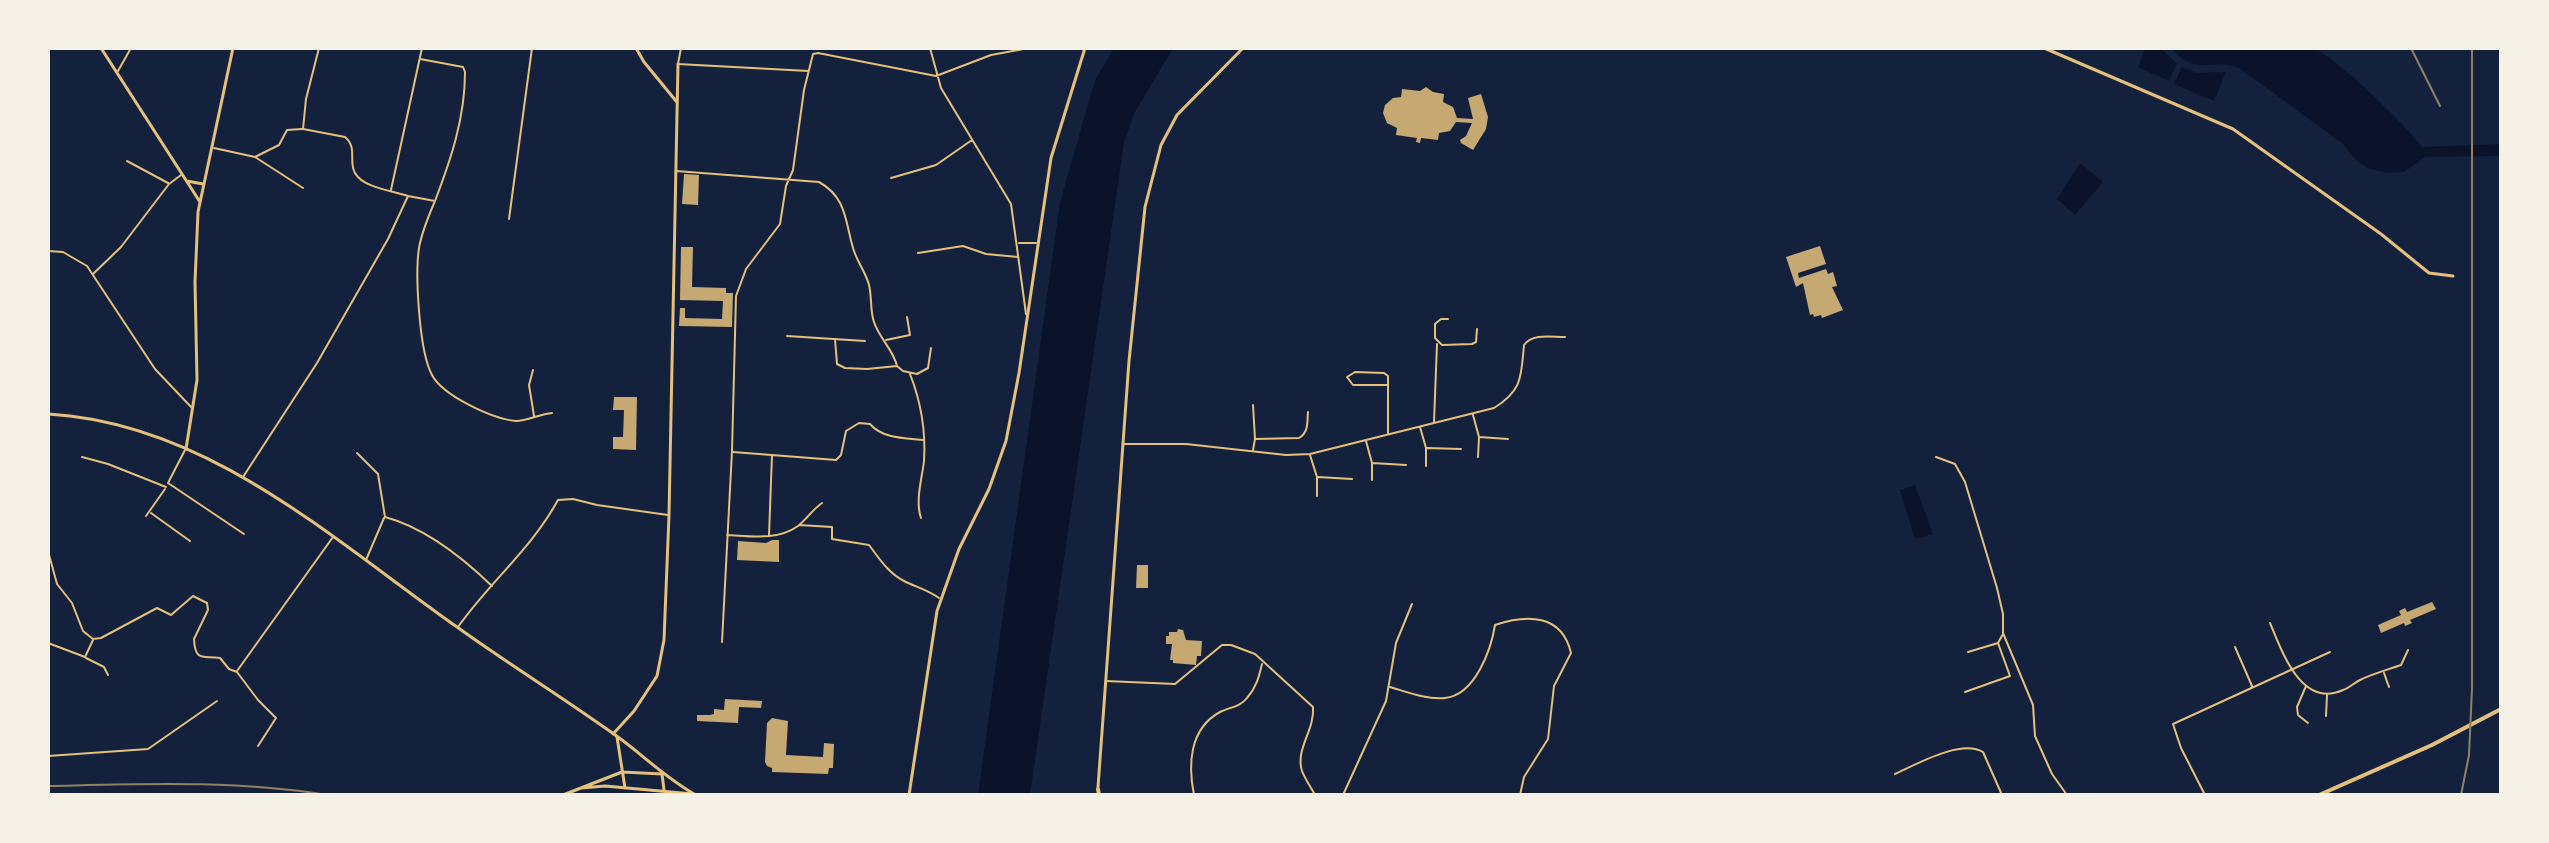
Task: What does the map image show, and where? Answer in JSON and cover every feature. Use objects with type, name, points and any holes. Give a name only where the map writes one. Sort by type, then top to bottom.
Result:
[{"type":"main road","points":[[101,48],[200,202]]},
{"type":"main road","points":[[186,449],[197,380],[195,282],[200,202],[233,48]]},
{"type":"main road","points":[[636,48],[676,101]]},
{"type":"main road","points":[[909,795],[940,598],[959,549],[989,489],[1006,441],[1051,158],[1085,48]]},
{"type":"main road","points":[[1098,793],[1131,332],[1145,207],[1161,145],[1177,115],[1243,48]]},
{"type":"main road","points":[[2044,48],[2233,129],[2381,234],[2429,273],[2453,276]]},
{"type":"main road","points":[[625,788],[615,736],[657,676],[664,640],[678,64]]},
{"type":"main road","points":[[187,181],[204,184]]},
{"type":"main road","points":[[48,414],[107,422],[186,449],[290,505],[457,628],[695,795]]},
{"type":"main road","points":[[2319,795],[2432,745],[2501,709]]},
{"type":"main road","points":[[563,795],[622,772],[662,774]]},
{"type":"main road","points":[[662,774],[664,791]]},
{"type":"main road","points":[[581,788],[625,788],[695,795]]},
{"type":"street","points":[[117,73],[131,48]]},
{"type":"street","points":[[303,129],[306,99],[319,48]]},
{"type":"street","points":[[391,190],[422,48]]},
{"type":"street","points":[[509,219],[532,48]]},
{"type":"street","points":[[681,48],[678,64],[808,71]]},
{"type":"street","points":[[829,56],[830,48]]},
{"type":"street","points":[[930,48],[936,76],[1011,204],[1026,316]]},
{"type":"street","points":[[722,642],[736,296],[746,269],[780,224],[793,170],[813,54],[936,76],[991,55],[1029,48]]},
{"type":"street","points":[[420,59],[454,64],[463,67],[465,72],[463,107],[454,149],[423,229],[418,260],[422,333],[431,373],[444,390],[470,406],[517,421],[552,413]]},
{"type":"street","points":[[255,157],[279,145],[287,130],[303,129],[345,137],[353,149],[355,173],[361,180],[408,196],[435,201]]},
{"type":"street","points":[[891,178],[936,165],[972,140]]},
{"type":"street","points":[[212,148],[255,157],[303,188]]},
{"type":"street","points":[[127,161],[169,184]]},
{"type":"street","points":[[675,171],[819,182],[842,203],[846,212],[854,251],[868,282],[874,323],[894,355],[897,366]]},
{"type":"street","points":[[92,275],[121,247],[169,184],[182,174]]},
{"type":"street","points":[[243,478],[317,363],[388,239],[408,196]]},
{"type":"street","points":[[1018,242],[1038,243]]},
{"type":"street","points":[[918,253],[963,246],[986,254],[1019,257]]},
{"type":"street","points":[[48,251],[63,252],[78,259],[155,369],[193,409]]},
{"type":"street","points":[[885,340],[910,335],[907,317]]},
{"type":"street","points":[[1434,423],[1435,324],[1441,319],[1448,319]]},
{"type":"street","points":[[1437,342],[1442,345],[1472,344],[1476,342],[1477,329]]},
{"type":"street","points":[[787,336],[865,341]]},
{"type":"street","points":[[1123,444],[1186,444],[1310,454],[1494,408],[1514,391],[1521,378],[1527,340],[1534,337],[1565,337]]},
{"type":"street","points":[[835,339],[835,356],[840,367],[867,369],[897,366],[910,374],[928,368],[931,348]]},
{"type":"street","points":[[533,370],[529,385],[534,416]]},
{"type":"street","points":[[1387,385],[1353,385],[1347,377],[1355,372],[1384,373],[1388,376],[1388,434]]},
{"type":"street","points":[[910,374],[920,397],[924,440],[921,518]]},
{"type":"street","points":[[1253,405],[1253,451]]},
{"type":"street","points":[[1255,439],[1299,438],[1307,429],[1308,412]]},
{"type":"street","points":[[1472,414],[1479,437],[1478,457]]},
{"type":"street","points":[[732,451],[836,460],[841,455],[846,431],[859,423],[870,424],[884,435],[924,440]]},
{"type":"street","points":[[1420,426],[1426,448],[1426,466]]},
{"type":"street","points":[[1479,437],[1508,439]]},
{"type":"street","points":[[1366,440],[1372,463],[1372,480]]},
{"type":"street","points":[[1426,448],[1461,449]]},
{"type":"street","points":[[146,516],[186,449]]},
{"type":"street","points":[[357,453],[378,474],[385,517],[366,561]]},
{"type":"street","points":[[1310,454],[1317,477],[1317,496]]},
{"type":"street","points":[[769,536],[772,455]]},
{"type":"street","points":[[82,457],[167,485],[244,534]]},
{"type":"street","points":[[1936,457],[1955,464],[1965,482],[1997,588],[2003,614],[2003,633],[2033,705],[2035,736],[2052,774],[2067,795]]},
{"type":"street","points":[[1372,463],[1406,465]]},
{"type":"street","points":[[1317,477],[1352,479]]},
{"type":"street","points":[[457,628],[527,545],[558,500],[573,499],[669,515]]},
{"type":"street","points":[[726,535],[780,535],[799,525],[812,509],[822,503]]},
{"type":"street","points":[[150,512],[190,541]]},
{"type":"street","points":[[385,517],[404,522],[462,557],[492,586]]},
{"type":"street","points":[[799,525],[832,527],[832,539],[869,545],[877,560],[902,581],[940,598]]},
{"type":"street","points":[[237,672],[333,537]]},
{"type":"street","points":[[48,551],[57,584],[72,603],[83,631],[93,639],[101,638],[157,608],[171,615],[189,598],[198,597],[209,607],[195,633],[197,651],[203,659],[220,658],[229,669],[237,672],[276,718],[258,746]]},
{"type":"street","points":[[1343,795],[1390,687],[1396,643],[1412,604]]},
{"type":"street","points":[[1390,687],[1426,696],[1454,696],[1469,685],[1477,673],[1495,625],[1535,619],[1556,626],[1565,636],[1571,653],[1554,686],[1548,739],[1524,777],[1520,795]]},
{"type":"street","points":[[2270,623],[2291,670],[2307,685],[2327,694],[2344,690],[2360,680],[2401,665],[2408,650]]},
{"type":"street","points":[[1965,692],[2010,676],[1998,643],[2003,633]]},
{"type":"street","points":[[85,657],[93,639]]},
{"type":"street","points":[[48,643],[104,667],[108,675]]},
{"type":"street","points":[[1968,652],[1998,643]]},
{"type":"street","points":[[1106,681],[1175,684],[1222,645],[1255,654],[1313,707],[1313,724],[1300,761],[1315,795]]},
{"type":"street","points":[[2235,647],[2252,688]]},
{"type":"street","points":[[2205,795],[2181,748],[2173,724],[2330,652]]},
{"type":"street","points":[[1194,795],[1190,755],[1204,725],[1212,717],[1249,697],[1256,686],[1263,662]]},
{"type":"street","points":[[2383,672],[2389,687]]},
{"type":"street","points":[[2307,685],[2297,707],[2298,715],[2308,723]]},
{"type":"street","points":[[2326,716],[2327,694]]},
{"type":"street","points":[[48,756],[148,749],[217,701]]},
{"type":"street","points":[[1895,774],[1951,750],[1978,749],[1983,752],[2002,795]]},
{"type":"water","points":[[1114,48],[1173,48],[1135,112],[1124,142],[1030,795],[978,795],[1060,202],[1095,80]]},
{"type":"water","points":[[2145,48],[2161,48],[2177,64],[2169,81],[2138,67]]},
{"type":"water","points":[[2171,48],[2314,48],[2371,93],[2422,147],[2501,144],[2501,156],[2425,157],[2404,172],[2387,173],[2367,168],[2342,143],[2239,68],[2190,63]]},
{"type":"water","points":[[2182,67],[2198,73],[2226,72],[2214,101],[2174,84]]},
{"type":"water","points":[[2080,163],[2103,182],[2075,215],[2057,199]]},
{"type":"water","points":[[1915,485],[1933,534],[1915,539],[1900,490]]},
{"type":"building","points":[[1426,87],[1444,94],[1443,102],[1453,107],[1457,118],[1473,119],[1468,98],[1481,94],[1488,117],[1486,129],[1473,150],[1460,140],[1466,136],[1472,123],[1456,122],[1450,131],[1439,133],[1438,140],[1421,138],[1420,143],[1416,142],[1417,138],[1396,135],[1397,128],[1387,123],[1383,113],[1385,105],[1393,98],[1401,97],[1402,89],[1420,91]]},
{"type":"building","points":[[684,174],[699,175],[698,205],[682,204]]},
{"type":"building","points":[[1820,246],[1826,264],[1798,273],[1799,278],[1826,269],[1828,274],[1833,272],[1837,286],[1832,287],[1843,310],[1822,318],[1821,315],[1810,315],[1803,283],[1796,287],[1786,257]]},
{"type":"building","points":[[681,247],[693,247],[692,287],[726,288],[726,293],[733,293],[732,327],[679,326],[680,308],[685,308],[685,318],[722,319],[723,301],[680,300]]},
{"type":"building","points":[[614,397],[637,397],[636,450],[613,449],[613,437],[623,437],[624,410],[613,410]]},
{"type":"building","points":[[779,540],[779,562],[737,560],[738,541],[766,543]]},
{"type":"building","points":[[1137,565],[1148,565],[1148,588],[1136,588]]},
{"type":"building","points":[[2432,602],[2436,609],[2410,620],[2412,623],[2405,626],[2404,623],[2381,633],[2378,625],[2401,615],[2399,611],[2405,608],[2407,612]]},
{"type":"building","points":[[1178,629],[1183,630],[1186,640],[1202,641],[1201,656],[1197,656],[1196,665],[1170,660],[1172,644],[1166,644],[1166,636]]},
{"type":"building","points":[[725,699],[762,701],[761,708],[739,707],[738,723],[697,721],[697,715],[714,714],[714,709],[724,710]]},
{"type":"building","points":[[772,718],[788,721],[786,755],[823,757],[824,743],[834,744],[833,768],[829,768],[828,774],[772,772],[765,762],[767,723]]},
{"type":"railway","points":[[2411,48],[2440,106]]},
{"type":"railway","points":[[2461,795],[2469,755],[2472,688],[2472,48]]},
{"type":"railway","points":[[48,786],[222,785],[327,795]]}]
